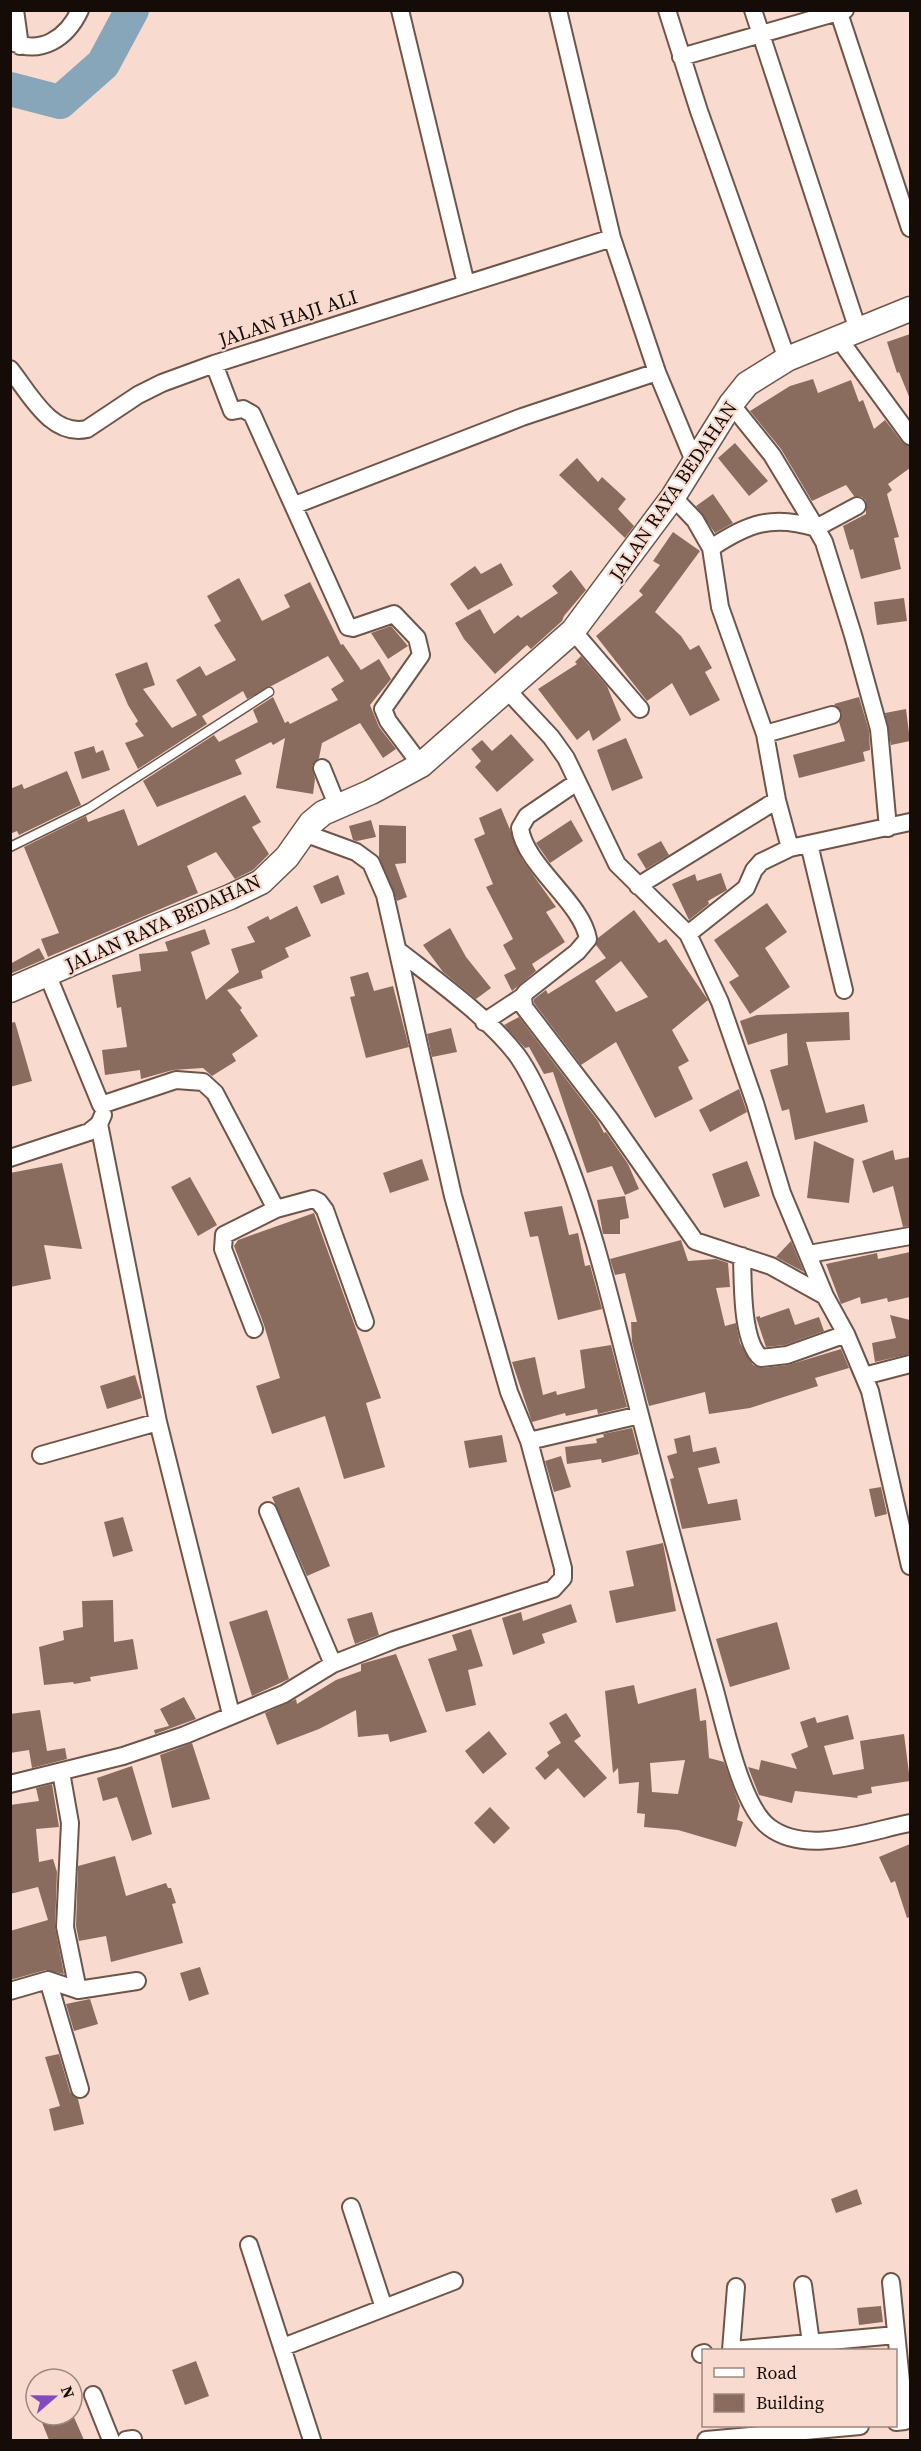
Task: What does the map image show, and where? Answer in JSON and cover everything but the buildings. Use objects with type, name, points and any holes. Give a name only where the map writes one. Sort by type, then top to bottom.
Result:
[{"type":"street","points":[[15,10],[15,44],[40,45],[64,36],[80,10]]},
{"type":"street","points":[[400,10],[466,284]]},
{"type":"street","points":[[558,10],[612,238],[657,372],[694,461]]},
{"type":"street","points":[[667,10],[681,57],[787,359]]},
{"type":"street","points":[[753,10],[849,334],[910,436]]},
{"type":"street","points":[[681,57],[840,11],[910,228]]},
{"type":"street","name":"JALAN HAJI ALI","points":[[10,369],[46,415],[59,427],[78,431],[87,429],[138,395],[162,383],[214,364],[612,238]]},
{"type":"street","name":"JALAN RAYA BEDAHAN","points":[[10,990],[48,976],[261,882],[287,857],[304,833],[323,813],[371,792],[421,765],[573,632],[673,497],[730,404],[747,384],[787,359],[910,309]]},
{"type":"street","points":[[214,364],[231,410],[243,410],[252,414],[295,505],[348,627],[353,628],[394,614],[420,643],[422,655],[383,709],[383,714],[421,765]]},
{"type":"street","points":[[295,505],[522,417],[657,372]]},
{"type":"street","points":[[730,404],[772,455],[824,542],[879,729],[888,828]]},
{"type":"street","points":[[673,497],[695,520],[711,548],[720,607],[765,734],[777,800],[790,848]]},
{"type":"street","points":[[711,548],[739,529],[755,524],[796,522],[816,528],[857,506]]},
{"type":"street","points":[[573,632],[640,709]]},
{"type":"street","points":[[508,691],[551,737],[566,758],[617,864],[688,934],[720,1002],[755,1103],[782,1193],[825,1296],[846,1334],[864,1376],[877,1415],[910,1566]]},
{"type":"street","points":[[765,734],[832,715]]},
{"type":"street","points":[[322,768],[337,805]]},
{"type":"street","points":[[484,1022],[522,997],[577,952],[588,939],[582,924],[526,847],[519,828],[527,816],[577,782]]},
{"type":"street","points":[[638,886],[777,800]]},
{"type":"street","points":[[688,934],[746,888],[754,870],[761,862],[790,848],[910,822]]},
{"type":"street","points":[[10,1784],[61,1772],[174,1739],[231,1714],[284,1695],[333,1664],[394,1640],[560,1585],[563,1568],[529,1441],[509,1392],[453,1196],[385,895],[371,863],[356,852],[304,833]]},
{"type":"street","points":[[809,844],[844,990]]},
{"type":"street","points":[[399,951],[484,1022],[515,1053],[530,1076],[562,1145],[587,1213],[730,1746],[752,1810],[767,1826],[781,1834],[802,1840],[821,1841],[910,1823]]},
{"type":"street","points":[[10,1158],[89,1132],[99,1124],[103,1116],[48,976]]},
{"type":"street","points":[[522,997],[524,1007],[532,1019],[609,1118],[687,1233],[702,1244],[771,1266],[825,1296]]},
{"type":"street","points":[[101,1106],[176,1080],[203,1082],[214,1093],[276,1209]]},
{"type":"street","points":[[99,1124],[158,1422],[231,1714]]},
{"type":"street","points":[[255,1329],[223,1249],[224,1235],[276,1209],[313,1199],[319,1202],[325,1210],[364,1322]]},
{"type":"street","points":[[809,1254],[910,1236]]},
{"type":"street","points":[[742,1256],[744,1305],[751,1339],[761,1358],[787,1355],[846,1334]]},
{"type":"street","points":[[864,1376],[910,1364]]},
{"type":"street","points":[[529,1441],[640,1415]]},
{"type":"street","points":[[41,1455],[158,1422]]},
{"type":"street","points":[[268,1511],[333,1664]]},
{"type":"street","points":[[61,1772],[70,1823],[65,1927],[78,1990]]},
{"type":"street","points":[[48,1980],[80,2089]]},
{"type":"street","points":[[10,1991],[48,1980],[78,1990],[137,1982]]},
{"type":"street","points":[[351,2207],[384,2308]]},
{"type":"street","points":[[249,2245],[312,2440]]},
{"type":"street","points":[[283,2347],[454,2281]]},
{"type":"street","points":[[891,2282],[901,2342],[905,2421],[897,2422]]},
{"type":"street","points":[[803,2285],[811,2343]]},
{"type":"street","points":[[732,2349],[736,2287]]},
{"type":"street","points":[[743,2349],[811,2343],[901,2342]]},
{"type":"street","points":[[93,2395],[111,2440]]},
{"type":"street","points":[[706,2440],[850,2427]]},
{"type":"lane","points":[[10,847],[89,808],[268,692]]},
{"type":"waterway","points":[[10,89],[60,102],[103,64],[132,10]]}]
